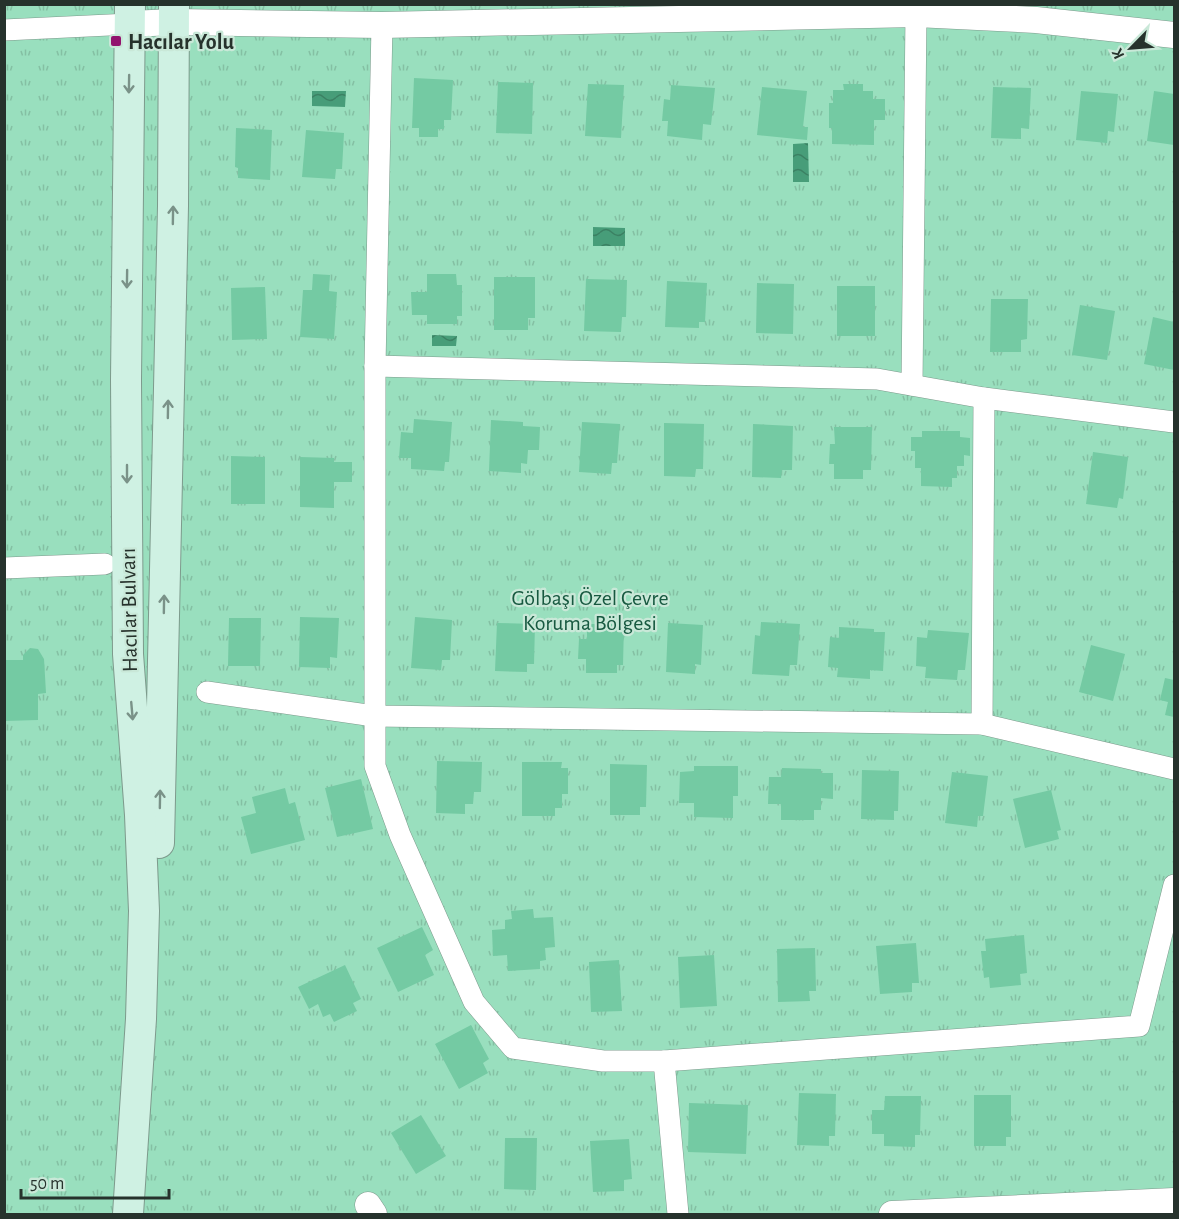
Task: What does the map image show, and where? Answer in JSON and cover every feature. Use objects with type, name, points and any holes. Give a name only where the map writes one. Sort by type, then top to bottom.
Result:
[{"type":"main road","name":"Hacılar Bulvarı","points":[[146,1215],[158,1018],[160,801],[173,206],[174,13]]},
{"type":"main road","name":"Hacılar Bulvarı","points":[[128,1215],[141,1019],[144,911],[138,783],[128,654],[126,380],[130,14]]},
{"type":"street","points":[[4,30],[130,14],[174,13],[382,25],[915,14],[1036,20],[1174,35]]},
{"type":"street","points":[[912,385],[915,14]]},
{"type":"street","points":[[382,25],[375,366],[375,766],[400,835],[474,1002],[513,1048],[603,1061],[664,1061],[1139,1026],[1174,885]]},
{"type":"street","points":[[375,366],[865,378],[984,398],[1174,422]]},
{"type":"street","points":[[982,724],[984,398]]},
{"type":"street","points":[[4,568],[105,564]]},
{"type":"street","points":[[207,693],[374,716],[982,724],[1174,769]]},
{"type":"street","points":[[664,1061],[678,1215]]},
{"type":"street","points":[[892,1215],[1174,1201]]},
{"type":"green space","name":"Gölbaşı Özel Çevre Koruma Bölgesi","points":[[5,5],[1174,5],[1174,1214],[5,1214]]},
{"type":"water","points":[[312,91],[346,91],[345,107],[312,106]]},
{"type":"water","points":[[808,143],[809,182],[793,182],[793,144]]},
{"type":"water","points":[[593,227],[625,228],[625,246],[593,246]]},
{"type":"water","points":[[432,335],[457,336],[456,346],[432,346]]},
{"type":"building","points":[[414,78],[453,80],[451,120],[444,120],[444,129],[438,129],[438,137],[419,137],[419,128],[412,128]]},
{"type":"building","points":[[498,82],[533,83],[532,134],[496,133]]},
{"type":"building","points":[[588,84],[624,85],[621,138],[585,136]]},
{"type":"building","points":[[843,84],[863,84],[863,91],[873,91],[873,99],[885,99],[885,120],[874,120],[874,145],[832,144],[832,128],[829,128],[829,103],[833,103],[833,90],[844,90]]},
{"type":"building","points":[[671,85],[715,88],[711,125],[703,124],[702,140],[667,136],[668,121],[662,121],[664,99],[670,100]]},
{"type":"building","points":[[762,87],[807,91],[803,127],[808,127],[807,140],[757,135]]},
{"type":"building","points":[[993,87],[1031,88],[1029,129],[1021,128],[1021,139],[991,138]]},
{"type":"building","points":[[1081,91],[1118,94],[1114,132],[1108,131],[1107,143],[1076,140]]},
{"type":"building","points":[[1154,91],[1174,94],[1174,145],[1147,141]]},
{"type":"building","points":[[236,128],[272,130],[270,180],[238,178],[238,168],[235,167]]},
{"type":"building","points":[[306,130],[344,133],[342,169],[336,169],[335,179],[302,177]]},
{"type":"building","points":[[313,274],[330,275],[329,291],[337,292],[334,339],[300,337],[303,290],[312,290]]},
{"type":"building","points":[[427,274],[456,274],[457,285],[462,285],[462,316],[457,316],[457,324],[427,324],[427,315],[412,315],[411,292],[427,292]]},
{"type":"building","points":[[494,277],[535,277],[535,318],[528,318],[528,330],[494,330]]},
{"type":"building","points":[[586,279],[627,280],[626,317],[622,317],[621,332],[584,331]]},
{"type":"building","points":[[667,281],[707,283],[705,322],[699,322],[699,328],[665,327]]},
{"type":"building","points":[[757,283],[794,284],[793,334],[756,333]]},
{"type":"building","points":[[837,286],[875,286],[875,336],[837,336]]},
{"type":"building","points":[[265,287],[267,339],[232,340],[231,288]]},
{"type":"building","points":[[991,299],[1028,299],[1027,339],[1021,340],[1021,352],[990,352]]},
{"type":"building","points":[[1080,305],[1115,311],[1107,360],[1072,355]]},
{"type":"building","points":[[1153,317],[1174,322],[1174,370],[1144,364]]},
{"type":"building","points":[[414,419],[452,422],[449,462],[445,462],[444,471],[411,469],[411,458],[399,458],[401,432],[413,433]]},
{"type":"building","points":[[491,420],[523,422],[523,426],[540,427],[539,450],[528,450],[527,464],[521,463],[521,473],[489,471]]},
{"type":"building","points":[[582,422],[620,424],[617,463],[612,463],[611,474],[579,472]]},
{"type":"building","points":[[664,423],[704,424],[703,469],[696,469],[695,477],[664,476]]},
{"type":"building","points":[[753,424],[793,426],[792,470],[782,470],[781,478],[752,477]]},
{"type":"building","points":[[834,427],[872,427],[871,470],[863,470],[863,479],[834,479],[834,464],[829,464],[830,444],[835,444]]},
{"type":"building","points":[[922,431],[960,431],[960,437],[970,438],[970,456],[964,455],[964,466],[957,466],[957,478],[952,478],[952,487],[921,486],[921,468],[915,468],[915,451],[911,451],[911,437],[922,437]]},
{"type":"building","points":[[1093,452],[1128,457],[1123,499],[1119,498],[1117,508],[1086,504]]},
{"type":"building","points":[[231,456],[265,457],[265,504],[231,504]]},
{"type":"building","points":[[300,457],[334,458],[334,462],[352,462],[352,482],[334,482],[334,508],[300,507]]},
{"type":"building","points":[[300,617],[339,618],[337,658],[330,657],[330,668],[299,667]]},
{"type":"building","points":[[415,617],[452,620],[450,660],[442,660],[441,670],[411,668]]},
{"type":"building","points":[[229,618],[261,618],[260,666],[228,666]]},
{"type":"building","points":[[761,622],[800,624],[797,665],[790,665],[789,676],[752,674],[755,635],[760,636]]},
{"type":"building","points":[[497,623],[535,624],[534,664],[527,664],[527,672],[495,671]]},
{"type":"building","points":[[668,623],[703,625],[701,665],[695,664],[695,674],[666,672]]},
{"type":"building","points":[[587,624],[624,624],[623,665],[617,665],[617,673],[586,673],[586,659],[578,659],[579,639],[587,639]]},
{"type":"building","points":[[839,627],[885,632],[883,671],[870,670],[870,679],[837,677],[838,668],[828,667],[830,637],[839,638]]},
{"type":"building","points":[[928,630],[969,633],[965,670],[958,670],[957,680],[925,678],[926,667],[916,666],[917,637],[927,638]]},
{"type":"building","points":[[1091,645],[1125,654],[1113,701],[1079,692]]},
{"type":"building","points":[[30,648],[38,649],[44,659],[46,693],[38,694],[38,720],[4,721],[4,660],[23,660],[23,655]]},
{"type":"building","points":[[1165,678],[1174,680],[1174,717],[1165,715],[1168,702],[1160,700]]},
{"type":"building","points":[[437,761],[482,762],[481,792],[474,792],[473,804],[465,804],[465,814],[436,813]]},
{"type":"building","points":[[522,762],[562,762],[561,768],[568,768],[568,794],[562,794],[562,808],[555,808],[555,816],[522,816]]},
{"type":"building","points":[[610,764],[647,765],[646,807],[640,807],[640,815],[610,815]]},
{"type":"building","points":[[694,766],[738,766],[738,796],[733,796],[733,818],[694,817],[694,803],[679,803],[680,772],[694,771]]},
{"type":"building","points":[[782,768],[821,769],[821,773],[833,773],[833,799],[821,798],[821,810],[814,810],[814,820],[781,820],[781,804],[768,804],[769,777],[781,777]]},
{"type":"building","points":[[862,770],[899,771],[898,811],[894,811],[894,820],[861,819]]},
{"type":"building","points":[[952,772],[988,776],[983,816],[978,816],[977,827],[945,823]]},
{"type":"building","points":[[361,779],[373,829],[337,837],[325,788]]},
{"type":"building","points":[[285,788],[289,804],[295,802],[305,840],[251,854],[241,817],[256,813],[252,797]]},
{"type":"building","points":[[1051,790],[1061,830],[1057,831],[1059,839],[1025,848],[1013,799]]},
{"type":"building","points":[[533,909],[534,918],[553,917],[555,947],[545,948],[546,960],[540,961],[540,969],[508,971],[507,955],[493,956],[492,930],[505,929],[505,920],[512,919],[511,911]]},
{"type":"building","points":[[422,927],[433,950],[425,955],[434,975],[398,992],[377,948]]},
{"type":"building","points":[[1024,935],[1027,973],[1020,974],[1021,985],[990,988],[989,977],[984,978],[981,951],[986,951],[985,939]]},
{"type":"building","points":[[916,943],[919,983],[912,983],[912,992],[880,994],[876,946]]},
{"type":"building","points":[[815,948],[816,991],[809,991],[810,1001],[778,1002],[777,949]]},
{"type":"building","points":[[714,955],[717,1006],[680,1008],[678,957]]},
{"type":"building","points":[[619,960],[622,1011],[591,1012],[589,962]]},
{"type":"building","points":[[345,965],[361,999],[353,1003],[357,1011],[334,1022],[330,1014],[323,1017],[318,1004],[309,1009],[298,987]]},
{"type":"building","points":[[471,1025],[489,1059],[483,1063],[488,1073],[459,1089],[435,1044]]},
{"type":"building","points":[[799,1093],[836,1094],[835,1136],[829,1136],[829,1146],[797,1145]]},
{"type":"building","points":[[974,1095],[1011,1095],[1011,1137],[1006,1137],[1006,1146],[974,1146]]},
{"type":"building","points":[[885,1096],[921,1096],[920,1135],[915,1135],[915,1147],[884,1146],[884,1134],[872,1134],[872,1110],[884,1110]]},
{"type":"building","points":[[689,1103],[748,1105],[746,1154],[688,1152]]},
{"type":"building","points":[[421,1115],[446,1156],[416,1174],[391,1133]]},
{"type":"building","points":[[505,1138],[537,1138],[536,1190],[504,1189]]},
{"type":"building","points":[[629,1139],[632,1179],[624,1180],[624,1191],[593,1192],[590,1141]]},
{"type":"place","name":"Hacılar Yolu","points":[[116,41]]}]
